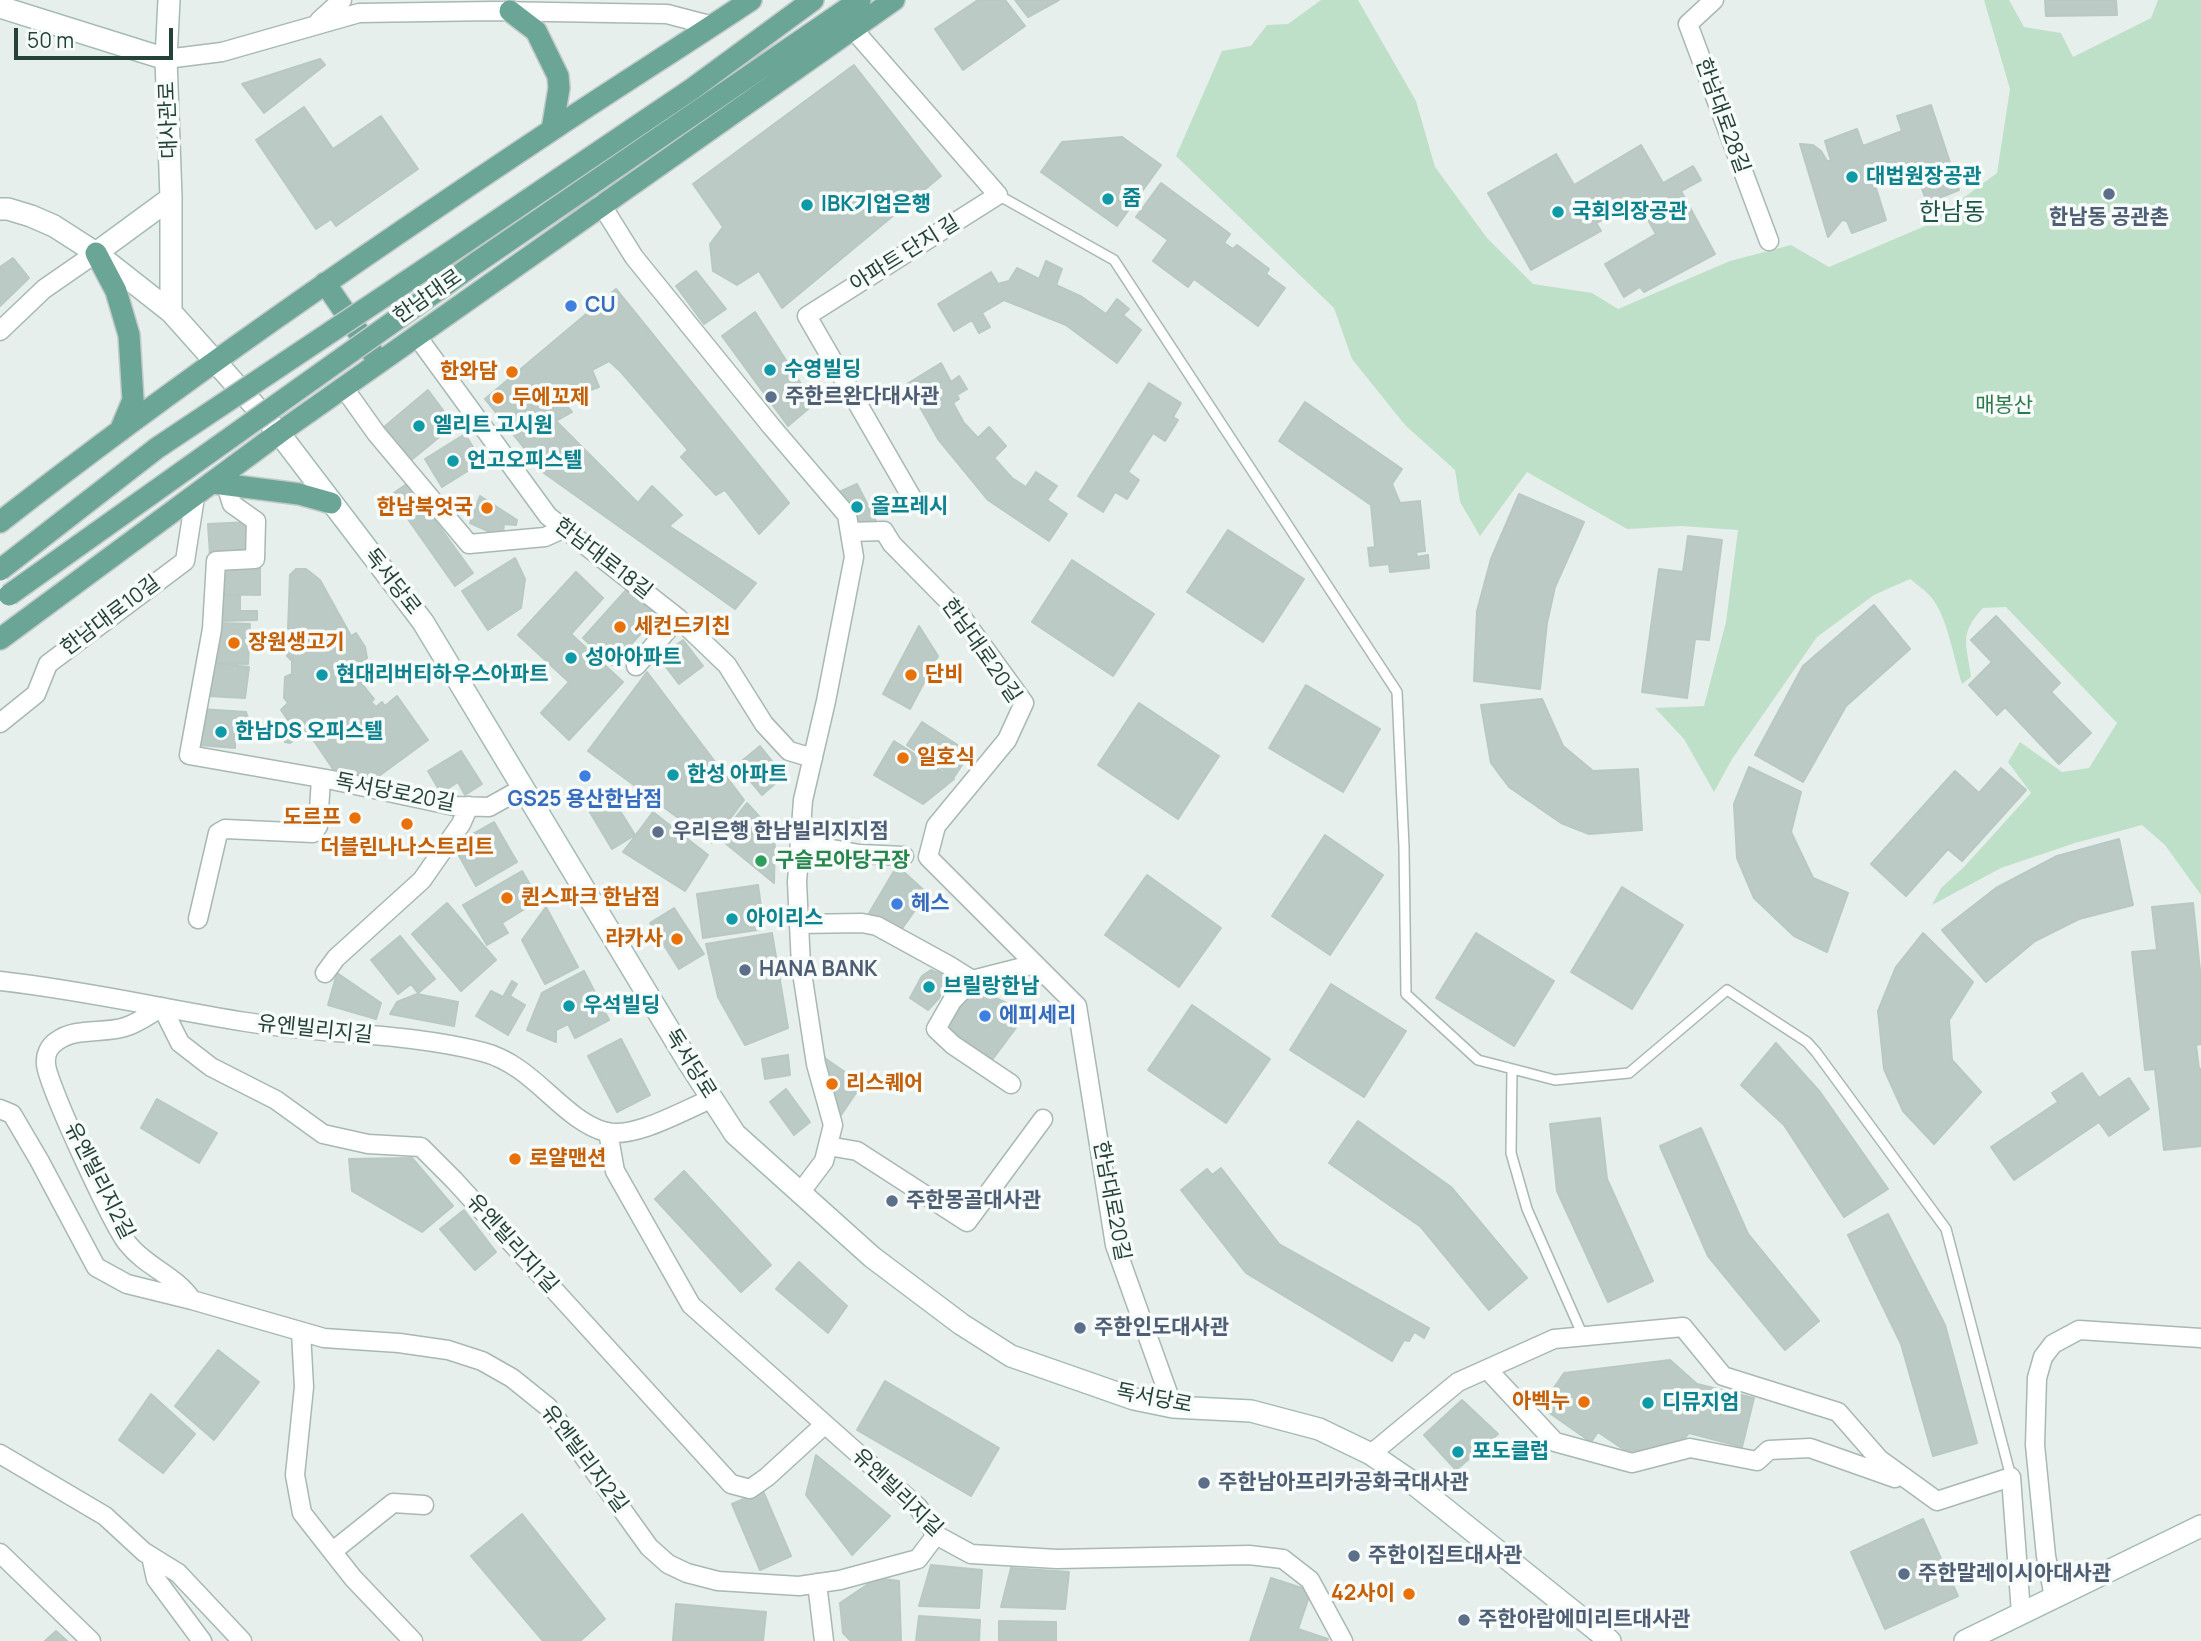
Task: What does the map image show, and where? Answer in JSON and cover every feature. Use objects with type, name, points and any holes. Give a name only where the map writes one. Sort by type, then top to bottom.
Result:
[{"type":"main road","name":"대사관로","points":[[169,0],[166,59],[172,198],[171,312]]},
{"type":"main road","points":[[0,522],[120,431],[325,284],[552,130],[751,0]]},
{"type":"main road","name":"한남대로","points":[[0,570],[157,448],[692,89],[813,0]]},
{"type":"main road","name":"한남대로","points":[[4,598],[476,263],[860,0]]},
{"type":"main road","points":[[0,639],[195,496],[219,484],[279,433],[416,335],[894,0]]},
{"type":"main road","points":[[511,5],[536,31],[558,76],[559,89],[552,130]]},
{"type":"main road","points":[[0,7],[166,59]]},
{"type":"main road","points":[[120,431],[133,400],[129,335],[116,291],[96,253],[172,198]]},
{"type":"main road","name":"독서당로","points":[[3,207],[54,226],[96,253],[171,312],[279,433],[423,622],[711,1099],[735,1134],[800,1193],[872,1257],[961,1324],[1011,1356],[1134,1399],[1173,1407],[1251,1411],[1319,1429],[1371,1454],[1409,1480],[1610,1641]]},
{"type":"main road","points":[[325,284],[379,362]]},
{"type":"main road","points":[[219,484],[299,494],[331,503]]},
{"type":"main road","points":[[1965,1641],[2201,1526]]},
{"type":"street","points":[[317,23],[342,0]]},
{"type":"street","name":"한남대로28길","points":[[1714,0],[1688,24],[1769,241]]},
{"type":"street","points":[[166,59],[222,52],[359,13],[511,5],[667,14],[713,26]]},
{"type":"street","points":[[852,29],[998,195]]},
{"type":"street","name":"아파트 단지 길","points":[[915,503],[807,316],[998,195]]},
{"type":"street","points":[[601,204],[634,257],[847,515],[854,558],[803,800],[797,883],[801,966],[816,1064],[833,1125],[824,1161],[800,1193]]},
{"type":"street","points":[[0,331],[44,289],[96,253]]},
{"type":"street","name":"한남대로18길","points":[[416,335],[548,516],[678,618],[727,665],[764,724],[789,751],[813,758]]},
{"type":"street","points":[[344,388],[376,433],[469,544],[545,537],[565,528]]},
{"type":"street","name":"독서당로20길","points":[[219,484],[232,503],[256,521],[255,559],[216,561],[212,629],[189,755],[454,806],[489,807],[523,788]]},
{"type":"street","name":"한남대로10길","points":[[0,723],[36,694],[48,664],[185,561],[195,496]]},
{"type":"street","name":"한남대로20길","points":[[850,531],[884,531],[892,544],[956,609],[1024,703],[1007,740],[936,826],[928,857],[1077,1006],[1115,1245],[1173,1407]]},
{"type":"street","points":[[636,666],[678,618]]},
{"type":"street","name":"독서당로20길","points":[[198,919],[218,833],[225,829],[313,833],[318,826],[321,779]]},
{"type":"street","name":"독서당로20길","points":[[325,973],[336,958],[422,880],[461,824],[469,806]]},
{"type":"street","points":[[800,843],[859,854],[904,856]]},
{"type":"street","points":[[799,924],[862,923],[877,926],[972,980]]},
{"type":"street","points":[[1011,1084],[953,1045],[936,1029],[952,1001],[972,980],[1035,964]]},
{"type":"street","name":"유엔빌리지길","points":[[0,981],[53,987],[248,1023],[428,1041],[485,1052],[523,1070],[584,1122],[608,1132],[615,1171],[691,1305],[918,1507],[936,1535],[971,1554],[1057,1559],[1250,1555],[1283,1559],[1310,1580],[1343,1641]]},
{"type":"street","name":"유엔빌리지2길","points":[[162,1007],[123,1028],[78,1033],[57,1041],[47,1052],[46,1066],[63,1110],[113,1219],[128,1245],[183,1286],[192,1300],[324,1338],[399,1343],[449,1350],[482,1361],[512,1378],[548,1407],[649,1547],[668,1564],[687,1573],[718,1581],[799,1586],[839,1580],[918,1559],[936,1535]]},
{"type":"street","name":"유엔빌리지1길","points":[[162,1007],[180,1042],[211,1067],[276,1100],[323,1134],[368,1144],[421,1147],[731,1484],[750,1489],[824,1425]]},
{"type":"street","points":[[608,1132],[636,1131],[711,1099]]},
{"type":"street","points":[[0,1109],[12,1114],[96,1267],[127,1284],[192,1300]]},
{"type":"street","points":[[828,1146],[857,1152],[967,1222],[1043,1119]]},
{"type":"street","points":[[1371,1454],[1458,1381],[1554,1339],[1683,1327],[1723,1376],[1838,1412],[1879,1459],[1937,1501],[2011,1477],[2021,1613]]},
{"type":"street","points":[[2054,1597],[2046,1556],[2035,1445],[2037,1378],[2043,1357],[2053,1343],[2079,1329],[2201,1338]]},
{"type":"street","points":[[301,1332],[304,1387],[295,1475],[302,1513],[354,1578],[413,1641]]},
{"type":"street","points":[[1487,1369],[1556,1443],[1632,1463],[1690,1448],[1757,1461],[1769,1450],[1810,1448],[1914,1484]]},
{"type":"street","points":[[0,1454],[105,1516],[151,1556],[178,1573],[242,1641]]},
{"type":"street","points":[[333,1551],[393,1503],[424,1505]]},
{"type":"street","points":[[0,1553],[91,1641]]},
{"type":"street","points":[[151,1556],[156,1579],[202,1641]]},
{"type":"street","points":[[817,1583],[824,1641]]},
{"type":"lane","points":[[998,195],[1114,260],[1397,692],[1404,847],[1406,994],[1478,1060],[1555,1080],[1629,1073],[1727,990],[1807,1042],[1946,1229],[2011,1477]]},
{"type":"lane","points":[[1512,1069],[1511,1153],[1527,1209],[1583,1336]]},
{"type":"green space","name":"매봉산","points":[[1321,0],[1358,0],[1416,101],[1435,167],[1487,238],[1533,284],[1592,293],[1618,309],[1730,261],[1791,245],[1829,267],[1925,226],[1997,173],[2010,89],[1984,0],[2009,0],[2024,27],[2061,33],[2073,57],[2151,18],[2158,0],[2201,0],[2201,895],[2165,845],[2142,825],[2075,843],[2001,868],[1932,905],[1941,888],[1964,867],[2031,793],[2008,762],[2020,742],[2062,772],[2089,768],[2117,723],[2006,607],[1983,608],[1975,617],[1966,640],[1971,677],[1962,684],[1946,626],[1937,605],[1929,594],[1910,579],[1874,595],[1817,637],[1732,759],[1714,792],[1684,739],[1655,708],[1704,706],[1726,622],[1738,530],[1681,526],[1627,529],[1527,472],[1480,536],[1460,502],[1455,470],[1405,425],[1352,359],[1334,308],[1176,156],[1222,51],[1251,46],[1267,25],[1288,24]]},
{"type":"building","points":[[978,0],[1005,0],[1025,26],[963,70],[935,29]]},
{"type":"building","points":[[1015,0],[1059,0],[1028,17]]},
{"type":"building","points":[[2045,0],[2116,0],[2117,15],[2046,16]]},
{"type":"building","points":[[320,59],[325,65],[264,113],[242,84]]},
{"type":"building","name":"IBK기업은행","points":[[854,65],[941,176],[782,308],[759,271],[737,285],[713,271],[710,244],[723,227],[693,184]]},
{"type":"building","name":"대법원장공관","points":[[1931,105],[1959,190],[1927,203],[1915,169],[1875,185],[1886,220],[1852,233],[1847,221],[1842,220],[1828,237],[1800,144],[1813,145],[1827,161],[1831,161],[1825,141],[1857,129],[1863,146],[1902,131],[1897,116]]},
{"type":"building","points":[[304,107],[333,149],[381,116],[418,169],[336,226],[331,219],[316,229],[256,140]]},
{"type":"building","name":"줌","points":[[1122,137],[1161,165],[1117,226],[1041,172],[1062,142]]},
{"type":"building","name":"국회의장공관","points":[[1641,145],[1663,183],[1693,166],[1701,180],[1681,191],[1715,254],[1644,292],[1640,287],[1624,297],[1605,264],[1656,234],[1638,202],[1596,223],[1601,231],[1531,270],[1488,193],[1556,154],[1574,185]]},
{"type":"building","points":[[1161,183],[1230,234],[1224,243],[1233,249],[1237,245],[1269,269],[1266,274],[1285,288],[1258,326],[1194,279],[1188,287],[1153,261],[1168,240],[1136,217]]},
{"type":"building","points":[[13,258],[29,278],[0,306],[0,267]]},
{"type":"building","points":[[1046,261],[1062,269],[1056,285],[1082,297],[1106,314],[1117,299],[1129,309],[1123,315],[1141,330],[1117,363],[1066,325],[1004,300],[982,313],[990,327],[979,333],[972,320],[954,331],[938,304],[991,272],[998,284],[1009,281],[1017,268],[1039,279]]},
{"type":"building","points":[[696,271],[726,309],[704,324],[676,286]]},
{"type":"building","points":[[616,289],[789,503],[759,534],[725,490],[716,495],[681,457],[688,450],[609,361],[592,370],[599,387],[582,393],[575,388],[560,398],[572,412],[556,421],[638,503],[652,486],[682,515],[669,526],[756,583],[735,609],[544,473],[485,399]]},
{"type":"building","name":"수영빌딩","points":[[755,312],[814,404],[788,426],[722,336]]},
{"type":"building","points":[[941,363],[951,382],[959,376],[967,389],[957,395],[959,399],[953,403],[964,423],[978,438],[989,427],[1006,446],[994,458],[1012,478],[1026,487],[1036,472],[1057,486],[1047,500],[1067,514],[1049,541],[988,500],[938,439],[907,384]]},
{"type":"building","points":[[1149,383],[1181,403],[1173,417],[1178,420],[1165,441],[1153,433],[1128,472],[1139,480],[1127,499],[1115,492],[1103,512],[1078,496]]},
{"type":"building","name":"엘리트 고시원","points":[[428,390],[454,425],[410,461],[384,427]]},
{"type":"building","points":[[1305,402],[1402,469],[1392,484],[1400,503],[1420,501],[1425,551],[1416,552],[1417,557],[1428,555],[1429,568],[1390,572],[1389,564],[1370,566],[1368,548],[1375,547],[1371,505],[1279,441]]},
{"type":"building","name":"언고오피스텔","points":[[465,434],[482,462],[442,487],[425,459]]},
{"type":"building","points":[[408,483],[473,573],[455,586],[391,495]]},
{"type":"building","name":"올프레시","points":[[857,484],[876,521],[855,522],[837,493]]},
{"type":"building","points":[[1519,494],[1584,522],[1555,587],[1547,623],[1540,689],[1474,681],[1477,611],[1491,559]]},
{"type":"building","name":"한남북엇국","points":[[480,496],[517,520],[516,525],[504,524],[503,533],[497,535],[470,523]]},
{"type":"building","points":[[249,522],[251,553],[210,555],[208,524]]},
{"type":"building","points":[[1228,530],[1304,579],[1263,642],[1187,592]]},
{"type":"building","points":[[1688,536],[1722,540],[1709,640],[1695,639],[1687,698],[1642,692],[1659,569],[1683,572]]},
{"type":"building","points":[[515,558],[525,579],[521,608],[488,630],[462,591]]},
{"type":"building","points":[[1072,560],[1154,614],[1113,676],[1032,622]]},
{"type":"building","points":[[219,563],[260,564],[260,595],[219,594]]},
{"type":"building","name":"현대리버티하우스아파트","points":[[296,569],[306,569],[320,580],[351,636],[356,633],[365,647],[367,658],[351,670],[374,699],[371,702],[376,707],[382,702],[385,706],[397,696],[428,740],[372,781],[335,772],[308,732],[290,743],[285,742],[285,735],[292,726],[281,710],[288,703],[284,698],[285,677],[292,674],[292,661],[287,656],[290,575]]},
{"type":"building","name":"성아아파트","points":[[576,572],[603,598],[571,634],[623,682],[569,740],[541,713],[569,682],[518,635]]},
{"type":"building","name":"세컨드키친","points":[[627,589],[657,616],[612,665],[583,638]]},
{"type":"building","points":[[219,596],[240,596],[240,611],[257,611],[257,620],[220,621]]},
{"type":"building","points":[[1874,605],[1910,649],[1846,706],[1803,782],[1755,755],[1803,666]]},
{"type":"building","points":[[1996,616],[2060,683],[2051,692],[2091,733],[2059,764],[2005,707],[1997,715],[1969,685],[1992,662],[1971,640]]},
{"type":"building","name":"장원생고기","points":[[219,623],[250,624],[248,664],[217,663]]},
{"type":"building","name":"단비","points":[[919,626],[938,656],[910,709],[883,694]]},
{"type":"building","points":[[683,640],[703,666],[679,684],[659,658]]},
{"type":"building","points":[[211,663],[249,667],[245,698],[208,696]]},
{"type":"building","name":"한성 아파트","points":[[647,672],[744,800],[712,843],[588,751]]},
{"type":"building","points":[[1306,685],[1380,729],[1343,792],[1269,748]]},
{"type":"building","points":[[1542,699],[1563,746],[1593,771],[1638,769],[1642,830],[1589,834],[1561,823],[1509,787],[1491,763],[1481,705]]},
{"type":"building","points":[[1139,703],[1219,756],[1178,819],[1098,765]]},
{"type":"building","name":"한남DS 오피스텔","points":[[201,709],[246,712],[251,726],[235,738],[235,748],[198,745]]},
{"type":"building","points":[[922,722],[970,753],[954,777],[907,745]]},
{"type":"building","name":"일호식","points":[[894,741],[954,779],[923,804],[874,775]]},
{"type":"building","points":[[760,746],[784,776],[762,795],[737,765]]},
{"type":"building","points":[[461,751],[482,784],[465,795],[458,782],[441,793],[428,771]]},
{"type":"building","points":[[1749,767],[1801,792],[1791,832],[1813,878],[1848,893],[1827,952],[1794,936],[1754,898],[1737,858],[1734,804]]},
{"type":"building","points":[[2001,768],[2026,790],[1962,861],[1948,849],[1906,896],[1871,864],[1955,771],[1979,793]]},
{"type":"building","points":[[607,790],[635,835],[612,849],[585,804]]},
{"type":"building","name":"구슬모아당구장","points":[[747,803],[775,834],[774,883],[719,838]]},
{"type":"building","name":"우리은행 한남빌리지지점","points":[[653,812],[708,855],[685,891],[623,852]]},
{"type":"building","points":[[494,822],[517,862],[476,886],[453,845]]},
{"type":"building","points":[[1325,835],[1383,875],[1330,955],[1272,916]]},
{"type":"building","points":[[2119,839],[2133,905],[2079,919],[2035,941],[1986,982],[1942,930],[1996,888],[2057,856]]},
{"type":"building","name":"헤스","points":[[897,866],[927,893],[899,933],[868,915]]},
{"type":"building","points":[[522,871],[539,900],[502,923],[508,933],[487,945],[463,905]]},
{"type":"building","points":[[1147,875],[1221,928],[1179,987],[1105,935]]},
{"type":"building","name":"아이리스","points":[[758,885],[764,929],[703,938],[697,894]]},
{"type":"building","points":[[1622,887],[1683,925],[1632,1009],[1571,972]]},
{"type":"building","points":[[447,903],[496,960],[461,991],[412,934]]},
{"type":"building","points":[[2193,903],[2201,980],[2201,1044],[2196,1045],[2201,1069],[2201,1146],[2164,1150],[2155,1069],[2145,1070],[2132,952],[2157,950],[2152,907]]},
{"type":"building","points":[[546,907],[578,967],[545,984],[522,940]]},
{"type":"building","name":"라카사","points":[[674,908],[704,954],[679,969],[650,923]]},
{"type":"building","name":"HANA BANK","points":[[772,933],[788,1028],[745,1045],[718,997],[706,944]]},
{"type":"building","points":[[1476,933],[1554,981],[1514,1046],[1436,998]]},
{"type":"building","points":[[1923,933],[1973,982],[1949,1020],[1952,1060],[1981,1092],[1934,1144],[1903,1111],[1884,1069],[1878,1011],[1896,967]]},
{"type":"building","points":[[400,936],[435,979],[418,993],[411,984],[398,994],[371,960]]},
{"type":"building","name":"브릴랑한남","points":[[931,970],[948,977],[939,998],[928,1010],[910,998],[922,976]]},
{"type":"building","name":"우석빌딩","points":[[584,971],[609,1020],[575,1038],[568,1024],[556,1030],[556,1042],[527,1030],[542,993]]},
{"type":"building","points":[[337,973],[381,1003],[376,1019],[328,1005]]},
{"type":"building","points":[[512,981],[517,984],[510,996],[525,1005],[508,1035],[476,1016],[491,991],[503,997]]},
{"type":"building","points":[[1331,984],[1406,1031],[1364,1097],[1290,1050]]},
{"type":"building","points":[[975,988],[1027,1013],[992,1060],[946,1026]]},
{"type":"building","points":[[417,994],[458,1002],[454,1026],[390,1014],[397,1002]]},
{"type":"building","points":[[1192,1005],[1270,1059],[1226,1123],[1148,1070]]},
{"type":"building","points":[[621,1039],[650,1095],[617,1112],[588,1056]]},
{"type":"building","points":[[1776,1043],[1820,1092],[1888,1189],[1844,1217],[1784,1125],[1741,1085]]},
{"type":"building","points":[[819,1054],[862,1084],[837,1121]]},
{"type":"building","points":[[788,1055],[790,1075],[765,1079],[762,1059]]},
{"type":"building","points":[[2082,1073],[2099,1098],[2129,1078],[2149,1109],[2109,1136],[2099,1122],[2014,1180],[1991,1147],[2058,1102],[2052,1093]]},
{"type":"building","points":[[786,1089],[810,1122],[794,1135],[770,1102]]},
{"type":"building","points":[[157,1099],[217,1133],[199,1163],[141,1128]]},
{"type":"building","points":[[1600,1118],[1607,1179],[1653,1281],[1608,1302],[1557,1191],[1550,1124]]},
{"type":"building","points":[[1358,1121],[1451,1187],[1527,1278],[1489,1310],[1421,1227],[1329,1163]]},
{"type":"building","points":[[1701,1128],[1748,1234],[1819,1321],[1785,1350],[1708,1256],[1660,1146]]},
{"type":"building","points":[[412,1158],[453,1206],[422,1232],[352,1191],[349,1159]]},
{"type":"building","points":[[1221,1168],[1279,1244],[1429,1328],[1424,1338],[1414,1332],[1409,1341],[1404,1340],[1392,1361],[1246,1273],[1181,1190],[1207,1169],[1212,1175]]},
{"type":"building","points":[[684,1171],[771,1265],[741,1292],[655,1199]]},
{"type":"building","points":[[464,1210],[496,1252],[475,1270],[440,1229]]},
{"type":"building","points":[[1888,1214],[1945,1325],[1977,1443],[1933,1456],[1901,1344],[1848,1235]]},
{"type":"building","points":[[799,1262],[847,1306],[828,1333],[776,1289]]},
{"type":"building","points":[[218,1350],[259,1382],[214,1440],[175,1406]]},
{"type":"building","name":"디뮤지엄","points":[[1670,1360],[1697,1384],[1754,1398],[1742,1447],[1689,1433],[1674,1450],[1626,1451],[1598,1432],[1591,1442],[1541,1407],[1564,1373]]},
{"type":"building","points":[[885,1381],[999,1448],[971,1496],[857,1430]]},
{"type":"building","points":[[151,1394],[195,1434],[163,1473],[119,1440]]},
{"type":"building","name":"포도클럽","points":[[1462,1400],[1498,1434],[1456,1470],[1424,1435]]},
{"type":"building","points":[[816,1455],[890,1516],[852,1555],[806,1495]]},
{"type":"building","points":[[763,1491],[791,1556],[760,1570],[732,1504]]},
{"type":"building","points":[[522,1514],[605,1619],[580,1641],[543,1641],[471,1556]]},
{"type":"building","name":"주한말레이시아대사관","points":[[1923,1519],[1958,1596],[1885,1629],[1851,1552]]},
{"type":"building","points":[[931,1565],[982,1570],[979,1608],[919,1606]]},
{"type":"building","points":[[1011,1568],[1069,1572],[1065,1609],[1001,1607]]},
{"type":"building","points":[[877,1578],[899,1581],[901,1641],[851,1641],[843,1633],[840,1603]]},
{"type":"building","points":[[1271,1578],[1311,1591],[1298,1629],[1328,1639],[1327,1641],[1250,1641]]},
{"type":"building","points":[[676,1604],[766,1612],[763,1641],[673,1641]]},
{"type":"building","points":[[919,1616],[980,1620],[979,1641],[916,1641]]},
{"type":"building","points":[[999,1621],[1056,1622],[1056,1641],[999,1641]]},
{"type":"building","points":[[56,1631],[67,1641],[45,1641]]},
{"type":"place","name":"대법원장공관","points":[[1852,177]]},
{"type":"place","name":"한남동 공관촌","points":[[2109,194]]},
{"type":"place","name":"줌","points":[[1108,199]]},
{"type":"place","name":"IBK기업은행","points":[[807,205]]},
{"type":"place","name":"국회의장공관","points":[[1558,212]]},
{"type":"place","name":"CU","points":[[571,306]]},
{"type":"place","name":"수영빌딩","points":[[770,370]]},
{"type":"place","name":"한와담","points":[[512,372]]},
{"type":"place","name":"주한르완다대사관","points":[[771,397]]},
{"type":"place","name":"두에꼬제","points":[[498,398]]},
{"type":"place","name":"엘리트 고시원","points":[[419,426]]},
{"type":"place","name":"언고오피스텔","points":[[453,461]]},
{"type":"place","name":"올프레시","points":[[857,507]]},
{"type":"place","name":"한남북엇국","points":[[487,508]]},
{"type":"place","name":"세컨드키친","points":[[620,627]]},
{"type":"place","name":"장원생고기","points":[[234,643]]},
{"type":"place","name":"성아아파트","points":[[571,658]]},
{"type":"place","name":"현대리버티하우스아파트","points":[[322,675]]},
{"type":"place","name":"단비","points":[[911,675]]},
{"type":"place","name":"한남DS 오피스텔","points":[[221,732]]},
{"type":"place","name":"일호식","points":[[903,758]]},
{"type":"place","name":"한성 아파트","points":[[673,775]]},
{"type":"place","name":"GS25 용산한남점","points":[[585,776]]},
{"type":"place","name":"도르프","points":[[355,818]]},
{"type":"place","name":"더블린나나스트리트","points":[[407,824]]},
{"type":"place","name":"우리은행 한남빌리지지점","points":[[658,832]]},
{"type":"place","name":"구슬모아당구장","points":[[761,861]]},
{"type":"place","name":"퀸스파크 한남점","points":[[507,898]]},
{"type":"place","name":"헤스","points":[[897,904]]},
{"type":"place","name":"아이리스","points":[[732,919]]},
{"type":"place","name":"라카사","points":[[677,939]]},
{"type":"place","name":"HANA BANK","points":[[745,970]]},
{"type":"place","name":"브릴랑한남","points":[[929,987]]},
{"type":"place","name":"우석빌딩","points":[[569,1006]]},
{"type":"place","name":"에피세리","points":[[985,1016]]},
{"type":"place","name":"리스퀘어","points":[[832,1084]]},
{"type":"place","name":"로얄맨션","points":[[515,1159]]},
{"type":"place","name":"주한몽골대사관","points":[[892,1201]]},
{"type":"place","name":"주한인도대사관","points":[[1080,1328]]},
{"type":"place","name":"아벡누","points":[[1584,1402]]},
{"type":"place","name":"디뮤지엄","points":[[1648,1403]]},
{"type":"place","name":"포도클럽","points":[[1458,1452]]},
{"type":"place","name":"주한남아프리카공화국대사관","points":[[1204,1483]]},
{"type":"place","name":"주한이집트대사관","points":[[1354,1556]]},
{"type":"place","name":"주한말레이시아대사관","points":[[1904,1574]]},
{"type":"place","name":"42사이","points":[[1409,1594]]},
{"type":"place","name":"주한아랍에미리트대사관","points":[[1464,1620]]},
{"type":"district","name":"한남동","points":[[1952,213]]}]
